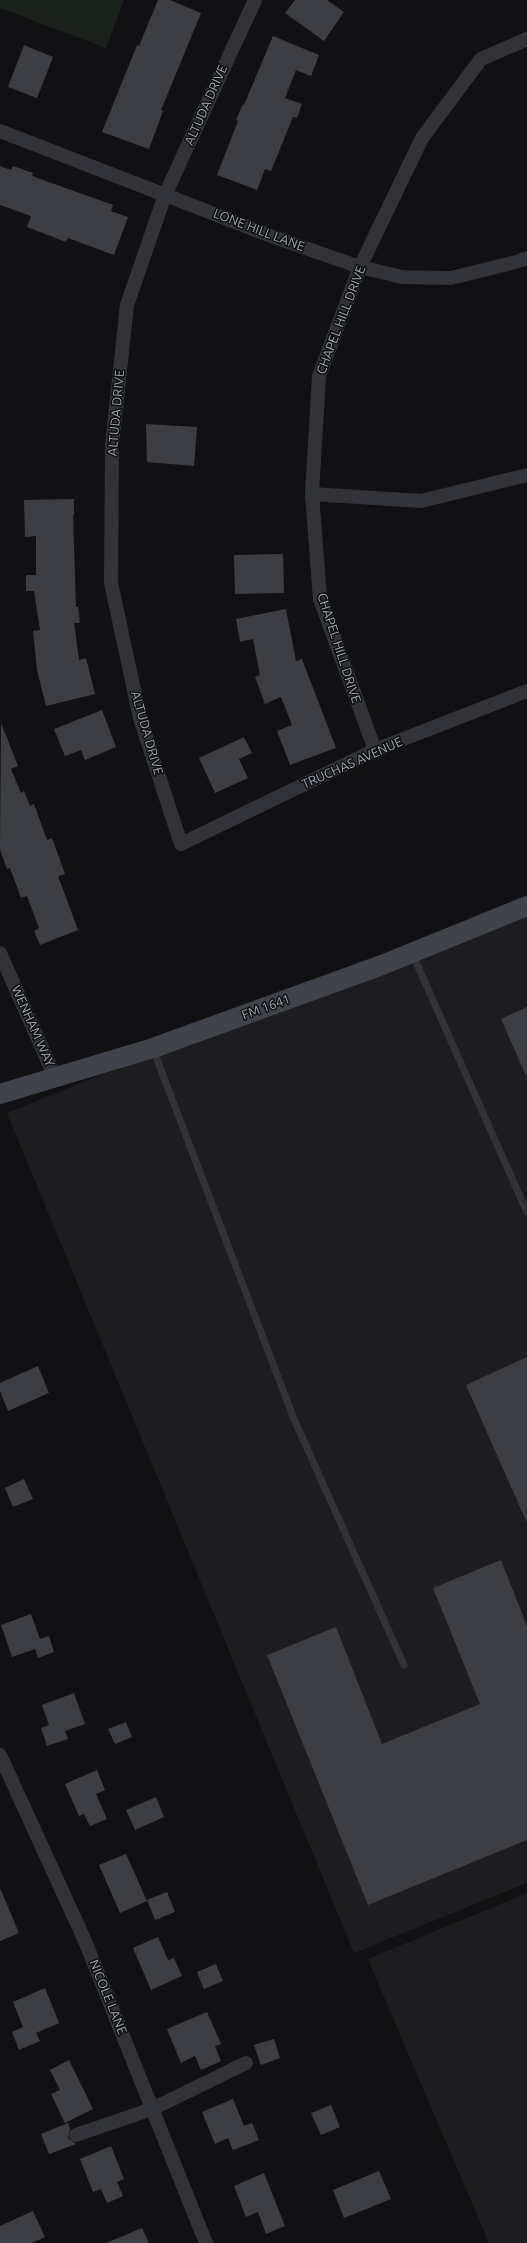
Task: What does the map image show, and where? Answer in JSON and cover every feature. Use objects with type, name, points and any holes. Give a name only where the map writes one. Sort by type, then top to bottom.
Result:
[{"type":"main road","name":"FM 1641","points":[[0,1094],[152,1048],[412,953],[527,906]]},
{"type":"street","name":"ALTUDA DRIVE","points":[[181,844],[140,718],[111,583],[112,445],[127,305],[165,195],[255,0]]},
{"type":"street","name":"CHAPEL HILL DRIVE","points":[[375,750],[320,599],[312,494],[319,376],[360,267],[427,132],[481,59],[527,39]]},
{"type":"street","name":"LONE HILL LANE","points":[[0,131],[165,195],[360,267],[402,276],[451,278],[527,258]]},
{"type":"street","points":[[312,494],[421,501],[527,475]]},
{"type":"street","name":"TRUCHAS AVENUE","points":[[181,844],[375,750],[527,691]]},
{"type":"street","name":"WENHAM WAY","points":[[0,952],[55,1077]]},
{"type":"street","name":"NICOLE LANE","points":[[0,1754],[85,1941],[206,2243]]},
{"type":"street","points":[[76,2135],[152,2109],[246,2063]]},
{"type":"lane","points":[[412,953],[527,1212]]},
{"type":"lane","points":[[152,1048],[294,1419],[404,1664]]},
{"type":"shaded area","points":[[0,0],[124,0],[106,48],[0,8]]},
{"type":"shaded area","points":[[527,902],[527,1883],[354,1953],[7,1113]]},
{"type":"shaded area","points":[[527,1893],[527,2243],[489,2243],[368,1959]]},
{"type":"building","points":[[158,0],[170,0],[201,13],[161,110],[163,111],[149,149],[102,132],[137,45],[139,46]]},
{"type":"building","points":[[295,0],[327,0],[344,12],[324,41],[285,13]]},
{"type":"building","points":[[273,36],[319,55],[311,76],[296,70],[285,98],[302,104],[297,118],[293,117],[271,171],[265,169],[257,190],[217,175],[238,121],[236,120],[243,104],[244,105]]},
{"type":"building","points":[[24,45],[53,57],[37,98],[8,87]]},
{"type":"building","points":[[0,166],[11,170],[13,166],[33,173],[32,176],[113,205],[111,211],[128,217],[114,255],[68,238],[66,242],[27,227],[31,216],[0,205]]},
{"type":"building","points":[[146,424],[197,427],[194,466],[147,462]]},
{"type":"building","points":[[74,499],[73,515],[76,607],[78,607],[80,623],[74,623],[79,660],[86,658],[95,694],[46,706],[37,670],[33,631],[40,630],[34,591],[26,591],[26,575],[36,575],[36,536],[25,537],[24,500]]},
{"type":"building","points":[[283,554],[284,593],[235,594],[234,555]]},
{"type":"building","points":[[286,609],[296,661],[302,659],[336,748],[290,765],[277,731],[292,725],[281,697],[265,704],[255,677],[260,675],[253,639],[240,642],[236,619]]},
{"type":"building","points":[[102,710],[116,747],[85,760],[81,750],[65,756],[54,729]]},
{"type":"building","points":[[1,723],[18,766],[11,769],[21,793],[24,791],[30,806],[34,804],[47,840],[52,838],[65,874],[58,876],[78,930],[40,945],[34,931],[39,928],[27,896],[21,898],[10,868],[7,869],[0,850]]},
{"type":"building","points":[[244,737],[252,753],[239,759],[248,778],[215,793],[199,758]]},
{"type":"building","points":[[527,1007],[527,1078],[501,1019]]},
{"type":"building","points":[[527,1357],[527,1523],[466,1385]]},
{"type":"building","points":[[38,1366],[49,1393],[8,1411],[0,1391],[0,1383]]},
{"type":"building","points":[[24,1479],[33,1499],[13,1507],[5,1488]]},
{"type":"building","points":[[501,1560],[527,1626],[527,1840],[368,1905],[267,1655],[336,1627],[382,1744],[480,1704],[433,1588]]},
{"type":"building","points":[[31,1614],[40,1639],[49,1636],[54,1652],[38,1658],[35,1649],[12,1657],[1,1625]]},
{"type":"building","points":[[74,1693],[85,1724],[65,1731],[68,1739],[47,1746],[41,1728],[49,1725],[42,1705]]},
{"type":"building","points":[[126,1722],[132,1737],[115,1744],[108,1729]]},
{"type":"building","points":[[97,1770],[105,1790],[96,1794],[107,1819],[90,1826],[84,1814],[79,1816],[65,1784]]},
{"type":"building","points":[[156,1797],[164,1817],[135,1830],[126,1810]]},
{"type":"building","points":[[126,1854],[147,1901],[120,1913],[99,1865]]},
{"type":"building","points":[[0,1888],[19,1933],[0,1941]]},
{"type":"building","points":[[167,1892],[175,1912],[155,1920],[147,1900]]},
{"type":"building","points":[[158,1937],[168,1960],[174,1958],[182,1976],[151,1990],[133,1948]]},
{"type":"building","points":[[216,1964],[223,1981],[204,1989],[197,1972]]},
{"type":"building","points":[[45,1988],[59,2023],[36,2033],[40,2041],[19,2050],[12,2032],[23,2027],[13,2002]]},
{"type":"building","points":[[207,2012],[221,2044],[215,2046],[221,2061],[201,2070],[195,2056],[181,2063],[167,2029]]},
{"type":"building","points":[[274,2039],[280,2058],[261,2065],[254,2045]]},
{"type":"building","points":[[69,2060],[93,2109],[65,2123],[51,2094],[60,2090],[50,2070]]},
{"type":"building","points":[[233,2099],[244,2126],[252,2123],[259,2140],[233,2150],[228,2138],[215,2144],[202,2112]]},
{"type":"building","points":[[331,2105],[340,2127],[321,2135],[311,2113]]},
{"type":"building","points":[[68,2123],[70,2129],[68,2138],[76,2144],[49,2154],[41,2134]]},
{"type":"building","points":[[111,2146],[124,2179],[117,2182],[123,2196],[107,2203],[101,2189],[93,2192],[80,2159]]},
{"type":"building","points":[[379,2171],[391,2199],[344,2218],[333,2190]]},
{"type":"building","points":[[264,2173],[285,2226],[266,2234],[258,2212],[246,2217],[234,2186]]},
{"type":"building","points":[[33,2211],[45,2237],[32,2243],[0,2243],[0,2226]]},
{"type":"building","points":[[142,2228],[149,2243],[106,2243]]}]
